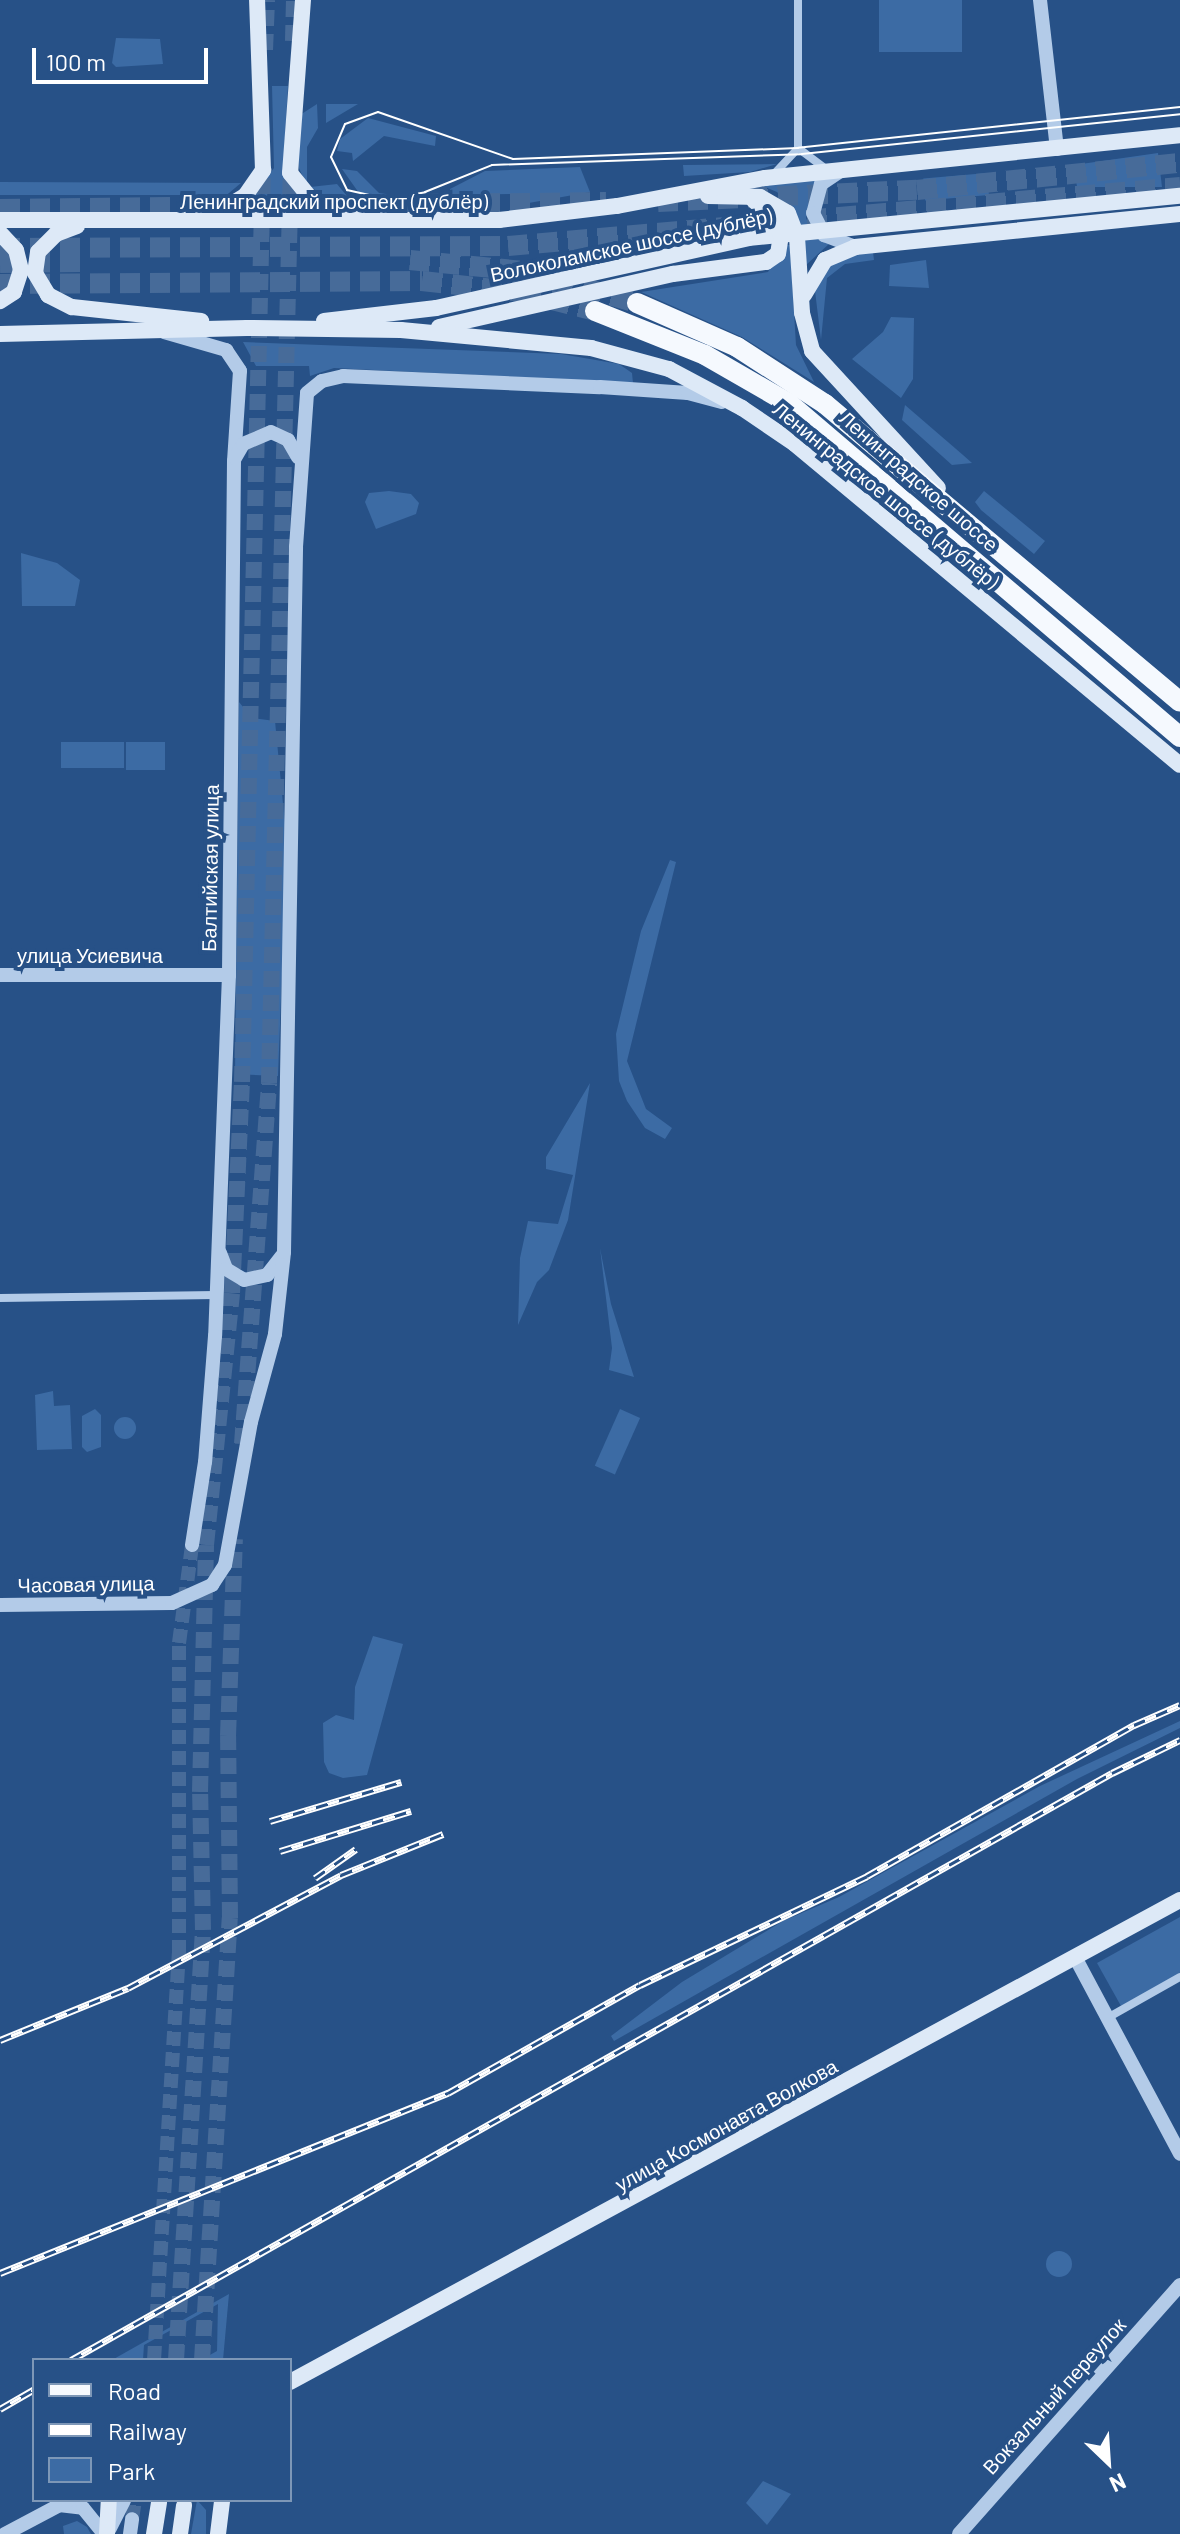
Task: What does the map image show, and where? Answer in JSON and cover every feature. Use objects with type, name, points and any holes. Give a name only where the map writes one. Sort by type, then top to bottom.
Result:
[{"type":"main road","points":[[198,222],[245,196],[263,170],[266,139],[257,0]]},
{"type":"main road","points":[[303,0],[290,173],[314,203],[381,222]]},
{"type":"main road","name":"Волоколамское шоссе (дублёр)","points":[[667,196],[830,170],[1180,135]]},
{"type":"main road","points":[[667,196],[748,196],[773,202],[792,220],[807,339],[819,364],[1003,550]]},
{"type":"main road","name":"Ленинградский проспект (дублёр)","points":[[0,220],[381,222],[522,218],[667,196]]},
{"type":"main road","points":[[401,330],[468,322],[673,274],[766,262],[781,247],[779,226],[748,196]]},
{"type":"main road","name":"Волоколамское шоссе (дублёр)","points":[[284,327],[436,308],[748,238],[1154,196],[1180,196]]},
{"type":"main road","points":[[802,304],[818,267],[833,254],[855,247],[1180,214]]},
{"type":"main road","points":[[106,222],[66,229],[45,242],[35,273],[48,295],[72,307],[247,328]]},
{"type":"main road","points":[[0,233],[16,250],[21,270],[14,292],[0,301]]},
{"type":"main road","name":"Ленинградское шоссе","points":[[637,303],[714,336],[791,380],[1003,550],[1180,702]]},
{"type":"main road","name":"Ленинградское шоссе","points":[[595,311],[705,355],[790,404],[1180,737]]},
{"type":"main road","points":[[0,334],[284,327]]},
{"type":"main road","name":"Ленинградское шоссе (дублёр)","points":[[284,327],[401,330],[616,352],[669,369],[742,408],[917,541],[1180,765]]},
{"type":"main road","points":[[917,541],[1024,604]]},
{"type":"main road","name":"улица Космонавта Волкова","points":[[292,2381],[1180,1900]]},
{"type":"main road","points":[[107,2534],[109,2502]]},
{"type":"main road","points":[[154,2534],[159,2502]]},
{"type":"main road","points":[[218,2531],[222,2502]]},
{"type":"main road","points":[[180,2534],[184,2505]]},
{"type":"street","points":[[798,0],[798,148],[813,163],[830,170]]},
{"type":"street","points":[[1040,0],[1057,149]]},
{"type":"street","points":[[765,178],[798,148]]},
{"type":"street","points":[[851,169],[821,184],[813,213],[824,235],[855,247]]},
{"type":"street","name":"Балтийская улица","points":[[159,330],[236,358],[240,371],[234,461],[229,975],[216,1295],[205,1462],[192,1545]]},
{"type":"street","points":[[218,1244],[226,1269],[244,1280],[267,1275],[284,1252],[300,465],[307,393],[322,381],[343,376],[688,393],[742,408]]},
{"type":"street","points":[[234,461],[243,444],[271,432],[288,440],[300,465]]},
{"type":"street","name":"улица Усиевича","points":[[0,975],[229,975]]},
{"type":"street","name":"Часовая улица","points":[[0,1605],[172,1603],[212,1585],[225,1565],[251,1422],[275,1334],[284,1252]]},
{"type":"street","points":[[0,1298],[216,1295]]},
{"type":"street","points":[[1075,1957],[1180,2154]]},
{"type":"street","points":[[1109,2017],[1180,1977]]},
{"type":"street","name":"Вокзальный переулок","points":[[964,2532],[1180,2285]]},
{"type":"street","points":[[5,2534],[64,2503],[83,2508],[107,2534],[123,2502]]},
{"type":"street","points":[[211,2502],[218,2531]]},
{"type":"green space","points":[[879,0],[962,0],[962,52],[879,52]]},
{"type":"green space","points":[[116,38],[160,39],[163,64],[116,67],[112,63]]},
{"type":"green space","points":[[272,86],[288,86],[283,171],[305,203],[245,206],[274,168]]},
{"type":"green space","points":[[317,104],[318,128],[307,147],[307,186],[298,166],[300,115]]},
{"type":"green space","points":[[326,104],[358,104],[326,123]]},
{"type":"green space","points":[[368,118],[436,136],[435,146],[384,136],[353,161],[352,153],[337,151],[340,139]]},
{"type":"green space","points":[[1158,153],[1162,187],[1077,187],[1074,165]]},
{"type":"green space","points":[[777,164],[750,172],[684,176],[683,165]]},
{"type":"green space","points":[[580,167],[590,192],[512,206],[511,194],[449,195],[450,189],[485,171]]},
{"type":"green space","points":[[342,169],[357,171],[379,193],[400,196],[359,193]]},
{"type":"green space","points":[[987,173],[989,195],[925,200],[923,179]]},
{"type":"green space","points":[[816,180],[806,218],[815,237],[829,244],[806,265],[796,212],[777,192],[758,184]]},
{"type":"green space","points":[[0,182],[241,183],[223,198],[201,203],[201,195],[0,195]]},
{"type":"green space","points":[[337,184],[347,196],[371,207],[347,208],[310,187]]},
{"type":"green space","points":[[785,245],[790,245],[796,345],[814,382],[742,337],[641,292],[768,272]]},
{"type":"green space","points":[[873,252],[874,260],[845,264],[827,278],[821,340],[815,291],[821,272],[845,256]]},
{"type":"green space","points":[[926,260],[929,288],[889,286],[890,265]]},
{"type":"green space","points":[[891,317],[914,318],[913,379],[901,398],[852,359],[883,332]]},
{"type":"green space","points":[[243,342],[561,354],[619,364],[632,373],[633,383],[334,368],[310,376],[309,366],[256,366]]},
{"type":"green space","points":[[905,405],[972,463],[952,465],[902,420]]},
{"type":"green space","points":[[389,491],[411,494],[419,503],[416,514],[376,529],[365,502],[369,493]]},
{"type":"green space","points":[[984,491],[1045,541],[1034,554],[981,510],[975,502]]},
{"type":"green space","points":[[21,553],[57,563],[80,580],[75,606],[22,606]]},
{"type":"green space","points":[[239,702],[252,718],[275,721],[287,845],[278,1076],[235,1074]]},
{"type":"green space","points":[[61,742],[124,742],[124,768],[61,768]]},
{"type":"green space","points":[[126,742],[165,742],[165,770],[126,770]]},
{"type":"green space","points":[[670,860],[676,862],[627,1061],[646,1109],[672,1128],[665,1139],[645,1128],[627,1101],[619,1081],[616,1034],[641,931]]},
{"type":"green space","points":[[590,1083],[568,1220],[549,1270],[537,1282],[518,1325],[520,1258],[528,1221],[558,1224],[573,1175],[546,1169],[546,1157]]},
{"type":"green space","points":[[600,1248],[611,1304],[634,1377],[609,1370],[612,1348]]},
{"type":"green space","points":[[53,1391],[54,1406],[70,1405],[72,1449],[37,1450],[35,1395]]},
{"type":"green space","points":[[95,1409],[101,1415],[101,1447],[87,1452],[82,1447],[82,1416]]},
{"type":"green space","points":[[620,1409],[640,1418],[615,1475],[595,1466]]},
{"type":"green space","points":[[125,1417],[133,1420],[136,1428],[133,1436],[125,1439],[117,1436],[114,1428],[117,1420]]},
{"type":"green space","points":[[373,1636],[403,1644],[367,1775],[343,1778],[329,1773],[324,1762],[323,1723],[336,1715],[354,1720],[355,1687]]},
{"type":"green space","points":[[1180,1721],[1180,1728],[1077,1779],[614,2041],[611,2036],[682,1982],[783,1921],[839,1897],[1040,1786]]},
{"type":"green space","points":[[1180,1917],[1180,1974],[1121,2006],[1097,1963]]},
{"type":"green space","points":[[1059,2251],[1068,2255],[1072,2264],[1068,2273],[1059,2277],[1050,2273],[1046,2264],[1050,2255]]},
{"type":"green space","points":[[229,2294],[223,2358],[205,2358],[217,2351],[218,2304],[144,2345],[143,2358],[116,2358]]},
{"type":"green space","points":[[763,2481],[791,2494],[767,2525],[746,2503]]},
{"type":"green space","points":[[199,2502],[206,2510],[206,2534],[191,2534]]},
{"type":"green space","points":[[77,2521],[87,2527],[91,2534],[64,2534],[63,2526]]},
{"type":"tunnel","points":[[265,50],[267,0]]},
{"type":"tunnel","points":[[293,41],[294,0]]},
{"type":"tunnel","points":[[658,202],[917,190],[1180,163]]},
{"type":"tunnel","points":[[242,1444],[269,1083],[291,164]]},
{"type":"tunnel","points":[[176,2358],[203,1930],[200,1792],[206,1545],[232,1293],[242,1082],[263,166]]},
{"type":"tunnel","points":[[0,248],[508,246],[1180,187]]},
{"type":"tunnel","points":[[0,209],[606,202]]},
{"type":"tunnel","points":[[410,260],[525,271],[637,303]]},
{"type":"tunnel","points":[[0,263],[82,262]]},
{"type":"tunnel","points":[[0,284],[422,281],[521,292],[595,311]]},
{"type":"tunnel","points":[[202,2358],[230,1918],[228,1736],[235,1539]]},
{"type":"tunnel","points":[[154,2358],[179,1954],[179,1643],[192,1545]]},
{"type":"tunnel","points":[[132,2519],[135,2502]]},
{"type":"tram line","points":[[1180,107],[798,148],[513,159],[378,112],[345,124],[331,157],[347,190],[387,199],[425,192],[492,165],[802,154],[1180,114]]},
{"type":"railway","points":[[0,2273],[448,2093],[640,1985],[867,1876],[1134,1725],[1180,1705]]},
{"type":"railway","points":[[75,2358],[1112,1773],[1180,1740]]},
{"type":"railway","points":[[270,1821],[401,1782]]},
{"type":"railway","points":[[280,1851],[411,1811]]},
{"type":"railway","points":[[0,2040],[128,1988],[341,1875],[443,1834]]},
{"type":"railway","points":[[315,1878],[356,1849]]},
{"type":"railway","points":[[0,2409],[32,2390]]}]
